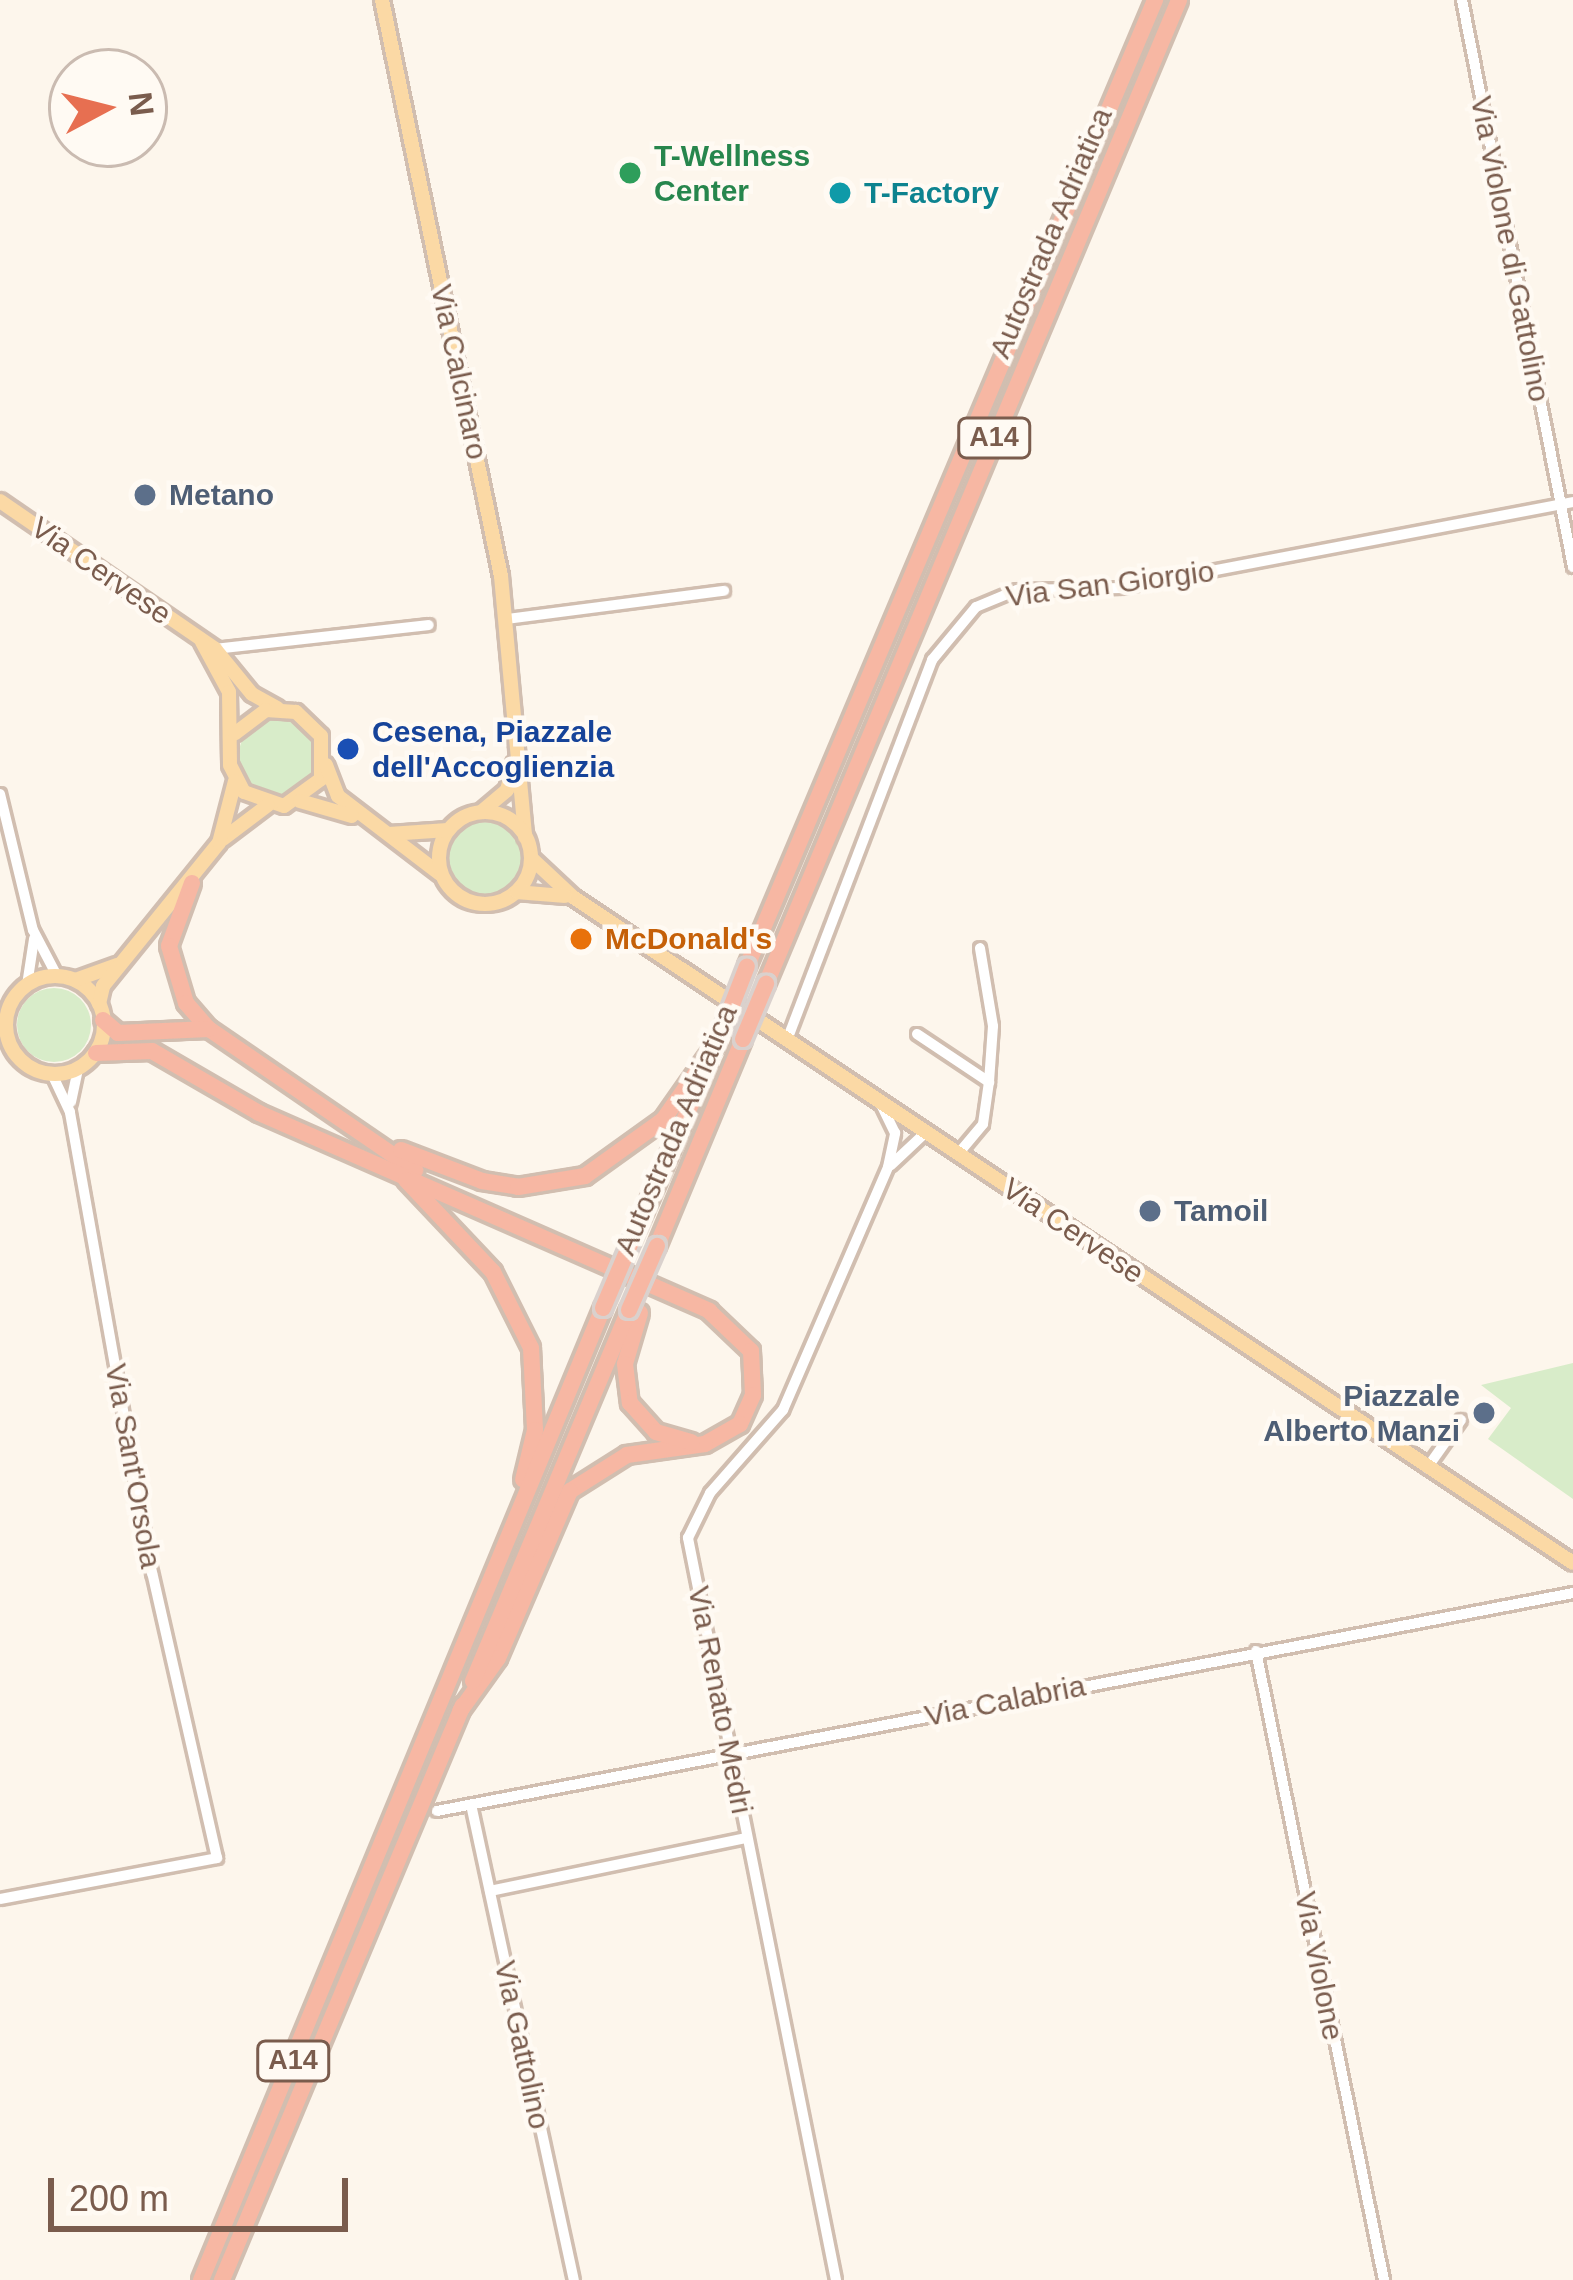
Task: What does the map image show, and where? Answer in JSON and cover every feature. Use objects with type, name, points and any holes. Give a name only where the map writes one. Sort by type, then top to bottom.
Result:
[{"type":"highway","name":"Autostrada Adriatica","points":[[222,2280],[395,1845],[407,1789],[603,1308],[1155,0]]},
{"type":"highway","name":"Autostrada Adriatica","points":[[201,2280],[395,1845],[428,1791],[634,1312],[743,1039],[1179,0]]},
{"type":"highway","points":[[192,884],[169,961],[177,990],[208,1029],[370,1134],[434,1185]]},
{"type":"highway","points":[[101,1012],[118,1033],[208,1029]]},
{"type":"highway","points":[[370,1134],[445,1172],[518,1186],[556,1184],[614,1162],[641,1142],[720,1035]]},
{"type":"highway","points":[[96,1053],[152,1051],[259,1113],[434,1185],[726,1321],[751,1351],[753,1395],[740,1424],[705,1444],[627,1455],[570,1491],[498,1658],[460,1712]]},
{"type":"highway","points":[[390,1167],[464,1234],[504,1290],[531,1348],[535,1430],[492,1584]]},
{"type":"highway","points":[[634,1312],[625,1364],[630,1403],[656,1432],[705,1444]]},
{"type":"main road","name":"Via Calcinaro","points":[[382,0],[507,619],[526,837]]},
{"type":"main road","name":"Via Cervese","points":[[0,501],[208,646],[236,669],[252,694],[279,709]]},
{"type":"main road","name":"Via Cervese","points":[[208,646],[224,676],[235,733]]},
{"type":"main road","points":[[127,960],[74,980],[57,976],[27,985],[5,1011],[7,1048],[52,1074],[78,1069],[96,1053],[103,986],[127,960],[192,884],[219,842],[235,781],[235,733],[254,715],[279,709],[315,726],[338,796],[372,826],[442,875],[469,902],[494,904],[517,892],[531,858],[526,837],[507,818],[482,812],[448,830],[408,838],[372,826],[300,801],[268,805],[219,842]]},
{"type":"main road","name":"Via Calcinaro","points":[[482,812],[507,790],[516,747]]},
{"type":"main road","points":[[300,801],[326,765]]},
{"type":"main road","points":[[235,781],[268,805]]},
{"type":"main road","points":[[442,875],[439,852],[448,830]]},
{"type":"main road","name":"Via Cervese","points":[[531,858],[574,897],[1573,1563]]},
{"type":"main road","name":"Via Cervese","points":[[517,892],[574,897]]},
{"type":"main road","points":[[74,980],[101,1012]]},
{"type":"street","name":"Via Violone di Gattolino","points":[[1462,0],[1566,503],[1573,567]]},
{"type":"street","name":"Via San Giorgio","points":[[788,1040],[932,660],[976,607],[1017,590],[1122,588],[1566,503]]},
{"type":"street","points":[[507,619],[724,591]]},
{"type":"street","points":[[208,646],[247,649],[429,625]]},
{"type":"street","points":[[236,669],[247,649]]},
{"type":"street","points":[[0,794],[33,930],[36,962],[27,985]]},
{"type":"street","points":[[33,930],[57,976]]},
{"type":"street","points":[[958,1154],[983,1124],[988,1082],[993,1026],[980,948]]},
{"type":"street","points":[[917,1034],[988,1082]]},
{"type":"street","points":[[70,1112],[78,1069]]},
{"type":"street","name":"Via Sant'Orsola","points":[[0,1899],[217,1858],[152,1573],[70,1112],[52,1074]]},
{"type":"street","name":"Via Renato Medri","points":[[836,2280],[688,1538],[702,1504],[783,1410],[888,1167],[896,1133],[880,1103]]},
{"type":"street","name":"Via Renato Medri","points":[[888,1167],[925,1132]]},
{"type":"street","points":[[1427,1468],[1461,1420]]},
{"type":"street","name":"Via Calabria","points":[[437,1811],[472,1809],[1256,1651],[1573,1593]]},
{"type":"street","name":"Via Violone","points":[[1256,1651],[1384,2280]]},
{"type":"street","name":"Via Gattolino","points":[[472,1809],[574,2280]]},
{"type":"street","points":[[490,1891],[747,1838]]},
{"type":"green space","points":[[277,719],[305,730],[316,758],[305,786],[277,797],[249,786],[238,758],[249,730]]},
{"type":"green space","points":[[485,822],[511,833],[522,859],[511,885],[485,896],[459,885],[448,859],[459,833]]},
{"type":"green space","points":[[54,988],[80,999],[91,1025],[80,1051],[54,1062],[28,1051],[17,1025],[28,999]]},
{"type":"green space","points":[[1573,1363],[1573,1499],[1488,1439],[1511,1408],[1481,1385]]},
{"type":"place","name":"T-Wellness Center","points":[[630,173]]},
{"type":"place","name":"T-Factory","points":[[840,193]]},
{"type":"place","name":"Metano","points":[[145,495]]},
{"type":"place","name":"Cesena, Piazzale dell'Accoglienzia","points":[[348,749]]},
{"type":"place","name":"McDonald's","points":[[581,939]]},
{"type":"place","name":"Tamoil","points":[[1150,1211]]},
{"type":"place","name":"Piazzale Alberto Manzi","points":[[1484,1413]]}]
